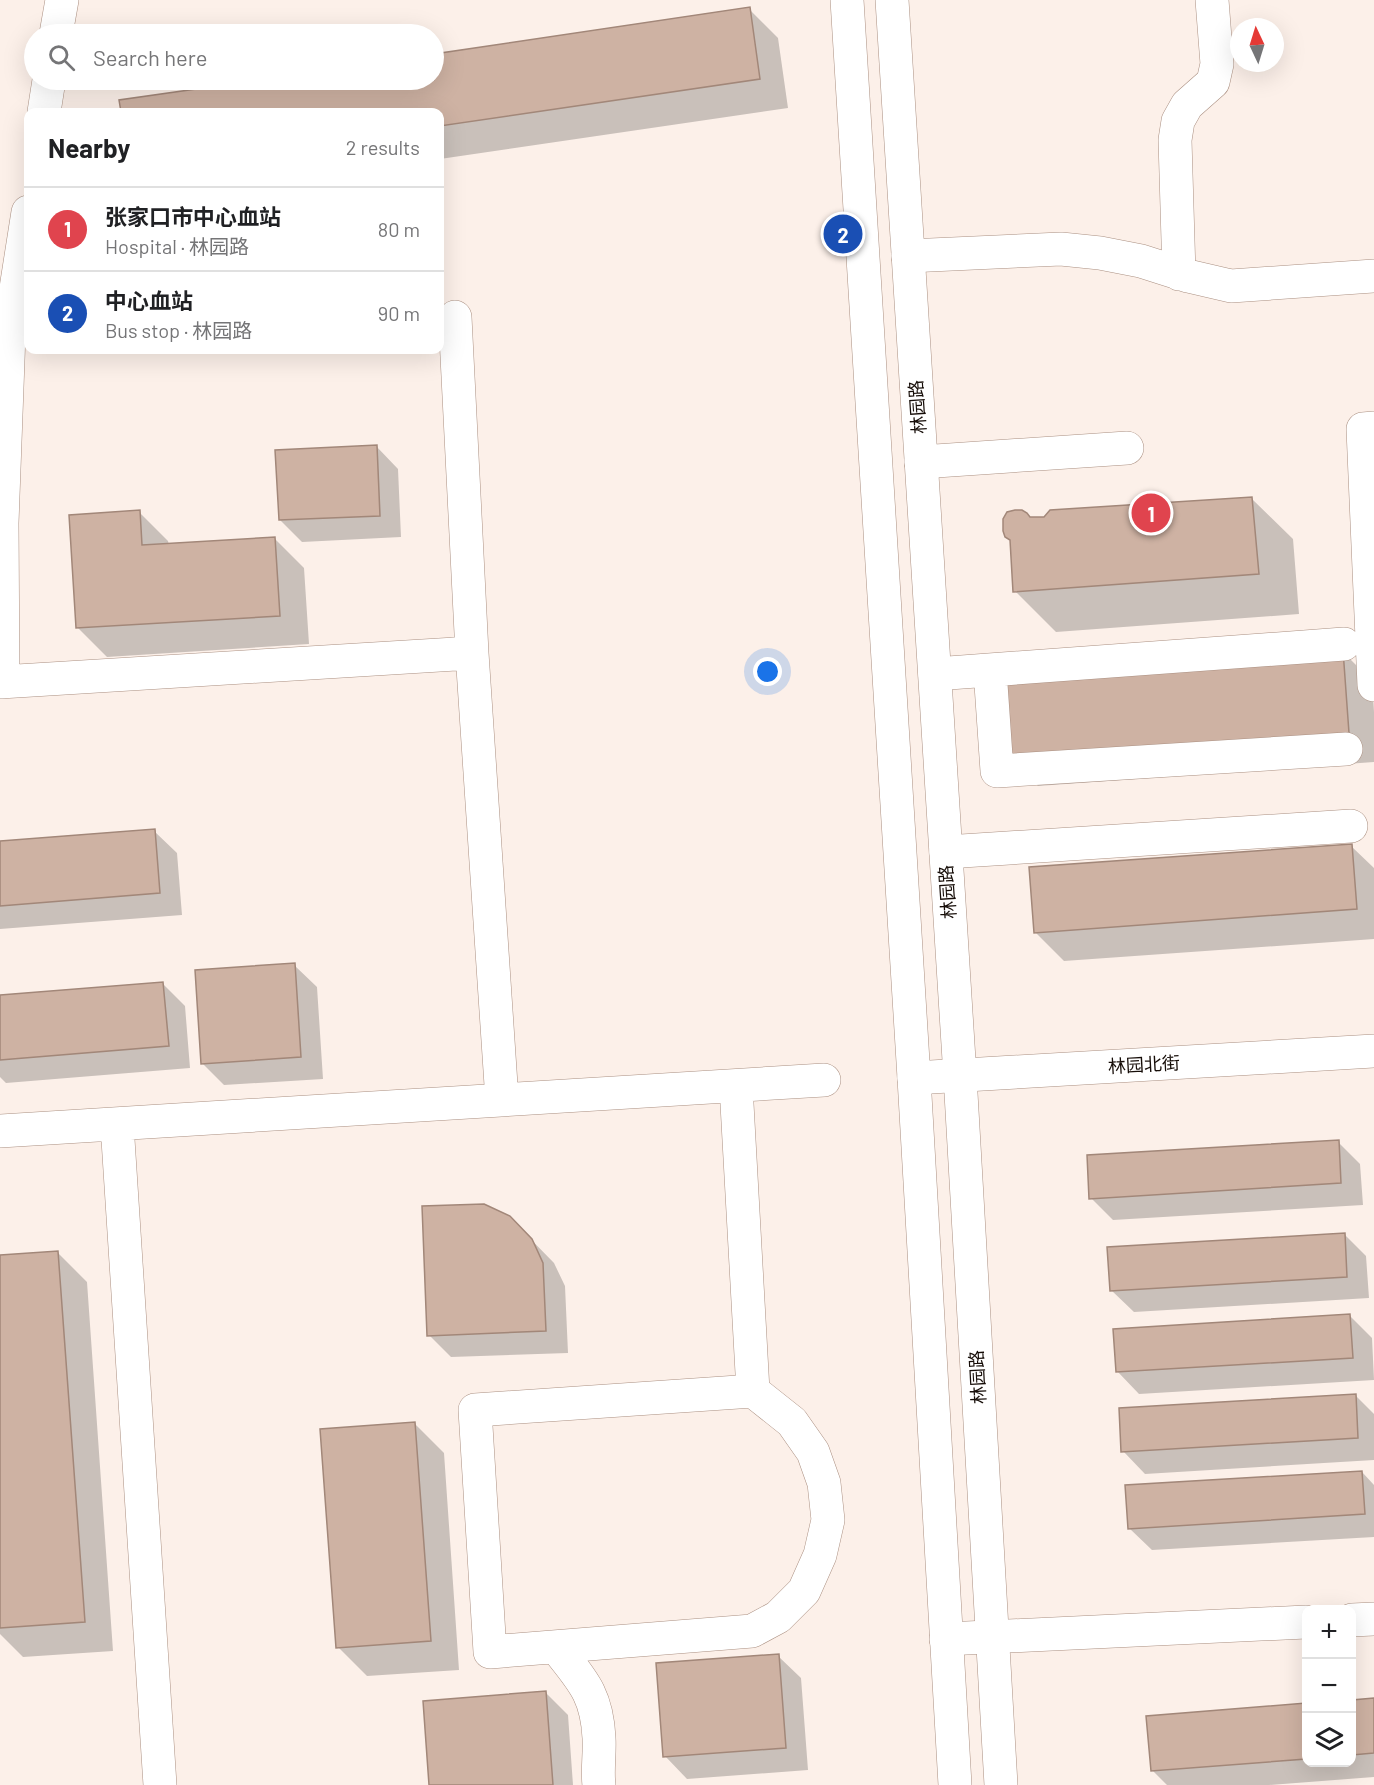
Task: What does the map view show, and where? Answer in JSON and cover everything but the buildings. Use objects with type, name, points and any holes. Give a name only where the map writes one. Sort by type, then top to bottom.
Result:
[{"type":"main road","points":[[58,24],[62,0]]},
{"type":"main road","points":[[847,0],[955,1785]]},
{"type":"main road","name":"林园路","points":[[892,0],[960,1076],[1001,1785]]},
{"type":"main road","points":[[1179,274],[1175,140],[1178,121],[1187,105],[1213,82],[1218,64],[1212,0]]},
{"type":"main road","points":[[45,108],[47,90]]},
{"type":"main road","points":[[24,237],[9,333],[2,523],[1,682],[472,653]]},
{"type":"main road","points":[[908,256],[1061,249],[1141,261],[1179,274],[1231,286],[1374,276]]},
{"type":"main road","points":[[456,317],[472,653],[502,1100]]},
{"type":"main road","points":[[1374,428],[1363,429],[1374,685]]},
{"type":"main road","points":[[921,462],[1127,448]]},
{"type":"main road","points":[[935,674],[1344,644]]},
{"type":"main road","points":[[990,670],[997,771],[1346,749]]},
{"type":"main road","points":[[946,852],[1352,826]]},
{"type":"main road","name":"林园北街","points":[[914,1078],[1374,1051]]},
{"type":"main road","points":[[0,1131],[824,1080]]},
{"type":"main road","points":[[736,1086],[753,1391]]},
{"type":"main road","points":[[117,1124],[160,1785]]},
{"type":"main road","points":[[753,1391],[792,1422],[813,1452],[824,1483],[828,1520],[820,1555],[804,1592],[778,1617],[752,1631],[490,1652],[475,1410],[753,1391]]},
{"type":"main road","points":[[1356,1620],[1374,1619]]},
{"type":"main road","points":[[946,1639],[1302,1622]]},
{"type":"main road","points":[[556,1647],[587,1686],[596,1711],[599,1740],[599,1785]]},
{"type":"place","name":"中心血站","points":[[843,234]]},
{"type":"place","name":"张家口市中心血站","points":[[1151,513]]}]
